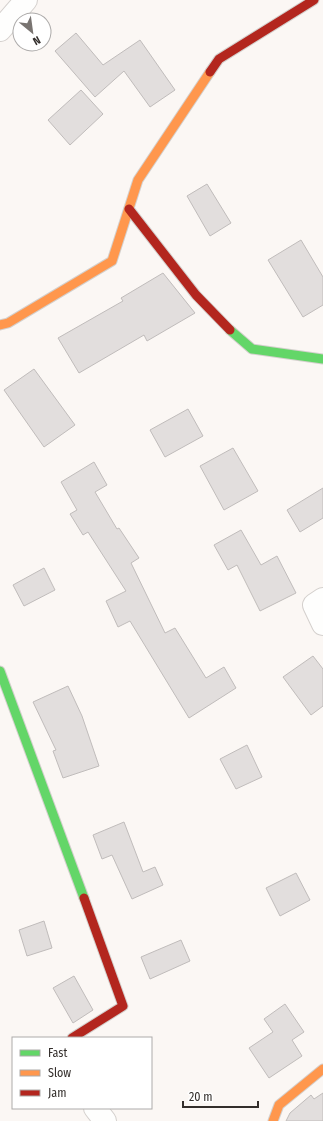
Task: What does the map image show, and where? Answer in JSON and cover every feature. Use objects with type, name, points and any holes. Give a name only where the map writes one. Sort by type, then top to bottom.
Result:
[{"type":"street","points":[[0,30],[26,0]]},
{"type":"street","points":[[0,325],[8,323],[112,260],[138,180],[219,59],[314,0]]},
{"type":"street","points":[[129,209],[221,324],[252,349],[323,359]]},
{"type":"street","points":[[323,599],[314,604],[323,624]]},
{"type":"street","points":[[0,671],[53,811],[122,1006],[74,1037]]},
{"type":"street","points":[[273,1121],[279,1105],[323,1069]]},
{"type":"street","points":[[96,1109],[104,1121]]},
{"type":"building","points":[[76,33],[103,65],[140,40],[175,90],[150,107],[124,71],[95,97],[55,51]]},
{"type":"building","points":[[81,90],[103,114],[70,145],[48,120]]},
{"type":"building","points":[[207,184],[231,223],[210,236],[187,196]]},
{"type":"building","points":[[301,240],[323,277],[323,305],[303,317],[268,260]]},
{"type":"building","points":[[163,273],[195,313],[147,341],[144,335],[79,373],[58,338],[123,301],[121,298]]},
{"type":"building","points":[[34,369],[75,425],[44,447],[4,390]]},
{"type":"building","points":[[188,409],[203,436],[165,457],[150,430]]},
{"type":"building","points":[[233,448],[258,491],[224,510],[200,466]]},
{"type":"building","points":[[94,462],[107,485],[95,492],[117,529],[119,528],[139,558],[131,563],[165,633],[175,628],[206,678],[224,667],[236,688],[189,718],[130,621],[118,627],[106,601],[126,591],[88,532],[83,535],[70,514],[77,510],[61,482]]},
{"type":"building","points":[[323,488],[323,518],[300,532],[287,510]]},
{"type":"building","points":[[241,530],[261,565],[277,556],[296,593],[260,611],[237,565],[228,570],[214,545]]},
{"type":"building","points":[[44,568],[55,590],[24,606],[13,585]]},
{"type":"building","points":[[313,656],[323,669],[323,706],[311,715],[283,677]]},
{"type":"building","points":[[68,686],[82,716],[99,766],[63,778],[53,751],[56,750],[33,702]]},
{"type":"building","points":[[247,745],[262,777],[236,789],[220,759]]},
{"type":"building","points":[[124,822],[143,872],[155,867],[163,885],[132,899],[112,855],[102,859],[93,835]]},
{"type":"building","points":[[296,873],[310,900],[280,916],[266,888]]},
{"type":"building","points":[[44,921],[52,948],[27,956],[19,930]]},
{"type":"building","points":[[181,940],[190,961],[150,979],[141,957]]},
{"type":"building","points":[[74,976],[93,1010],[73,1023],[53,988]]},
{"type":"building","points":[[285,1004],[304,1032],[292,1040],[302,1056],[269,1078],[249,1048],[273,1032],[264,1019]]},
{"type":"building","points":[[323,1093],[323,1121],[286,1121],[290,1113],[311,1095],[314,1099]]},
{"type":"traffic: fast","points":[[230,330],[252,349],[323,359]]},
{"type":"traffic: fast","points":[[0,671],[84,898]]},
{"type":"traffic: slow","points":[[0,325],[8,323],[112,261],[138,180],[210,72]]},
{"type":"traffic: slow","points":[[273,1121],[279,1105],[323,1069]]},
{"type":"traffic: jam","points":[[210,72],[219,59],[314,0]]},
{"type":"traffic: jam","points":[[129,209],[196,295],[230,330]]},
{"type":"traffic: jam","points":[[74,1037],[123,1006],[84,898]]}]
